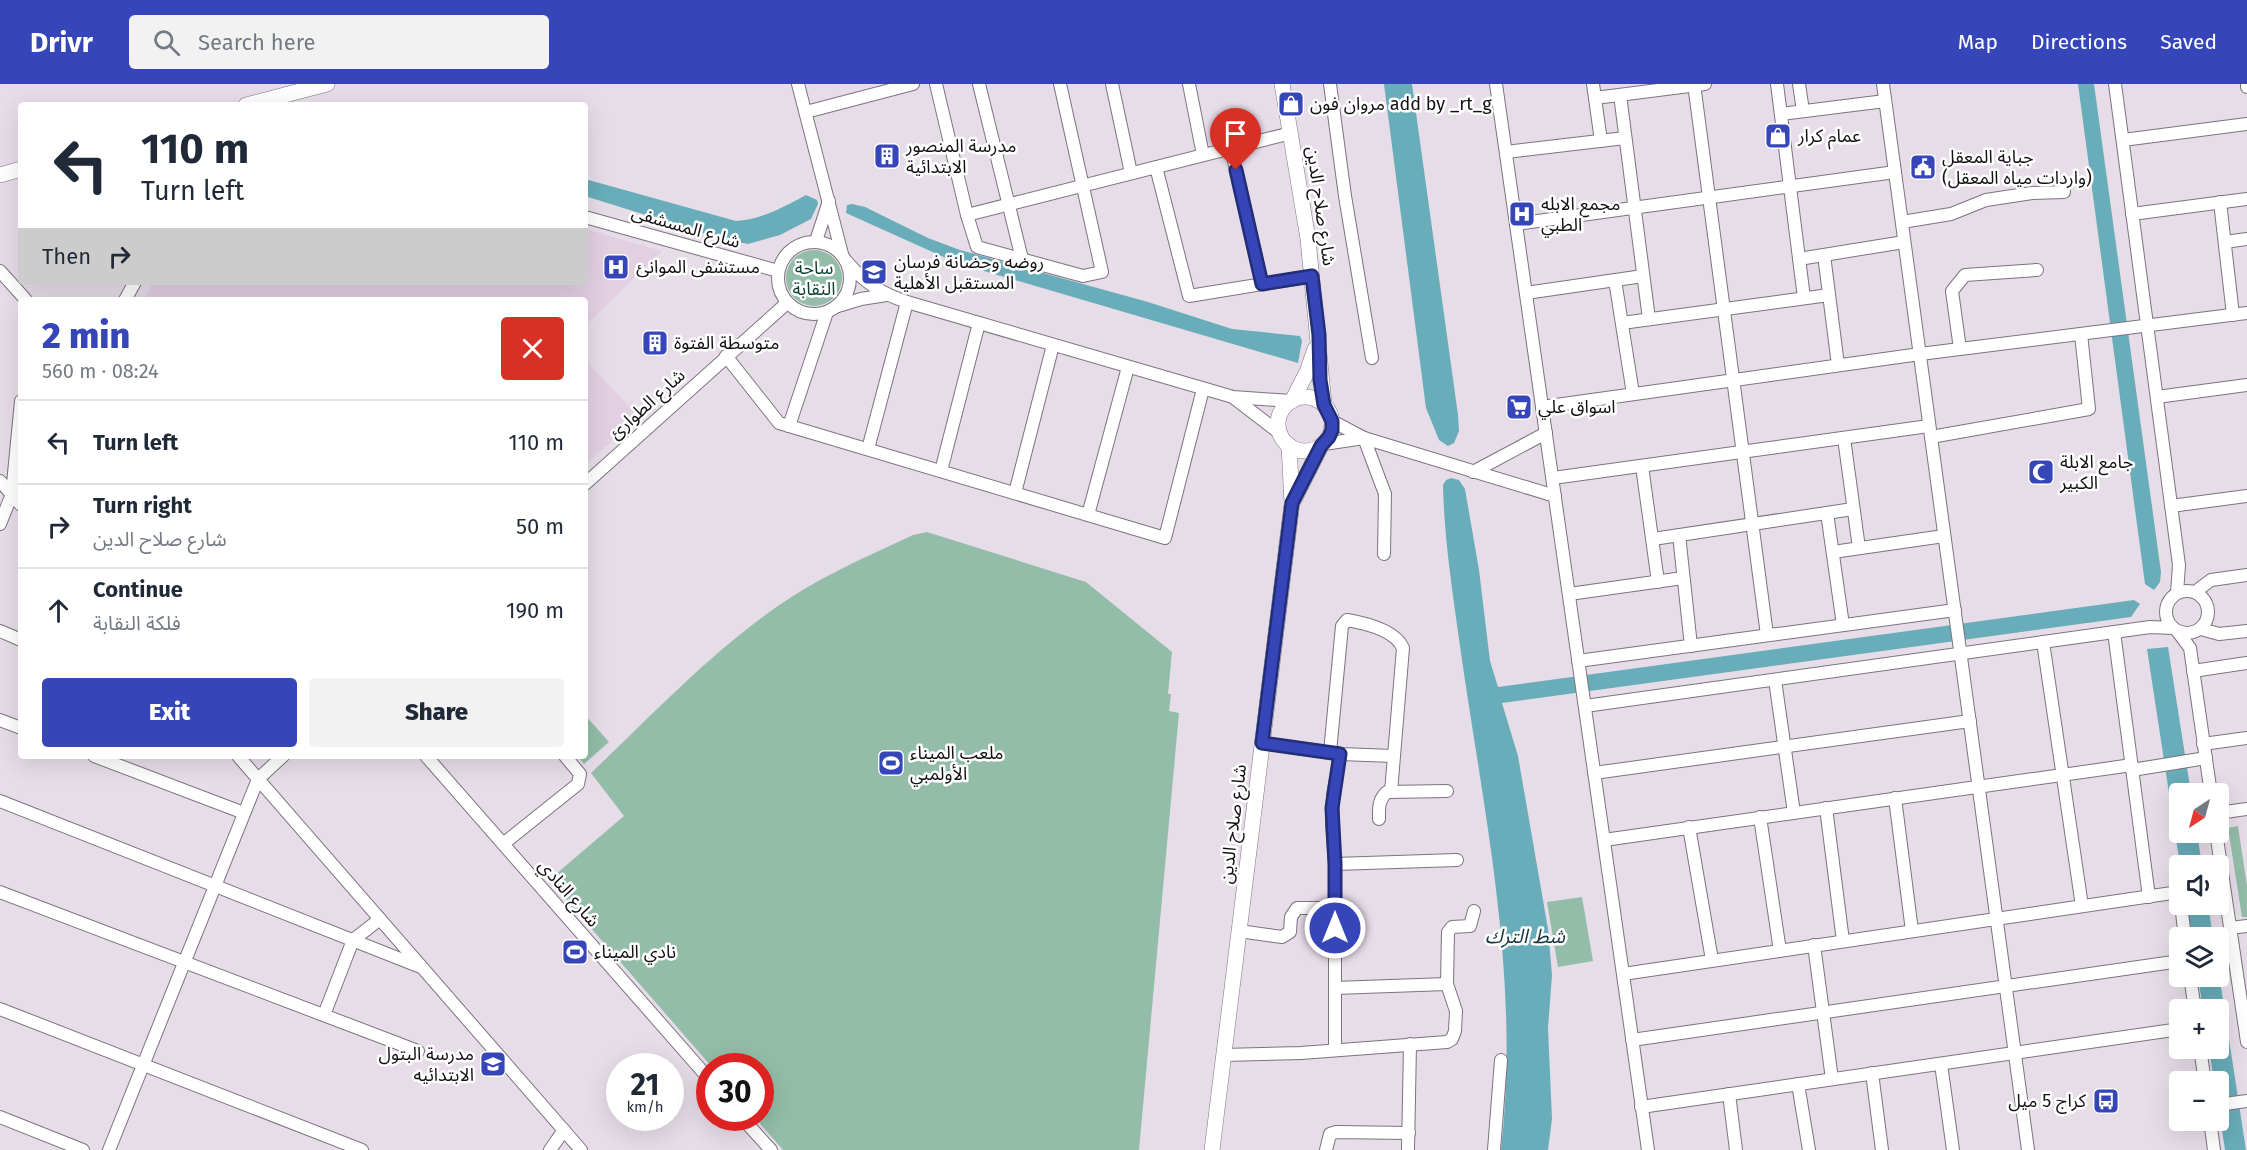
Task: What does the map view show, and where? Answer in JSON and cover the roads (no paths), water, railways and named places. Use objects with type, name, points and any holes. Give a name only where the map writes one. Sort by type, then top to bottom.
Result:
[{"type":"main road","name":"شارع صلاح الدين","points":[[1282,84],[1304,203],[1319,335],[1320,380],[1324,405]]},
{"type":"main road","points":[[309,102],[312,91],[321,86]]},
{"type":"main road","points":[[258,102],[321,86]]},
{"type":"main road","points":[[0,175],[18,170]]},
{"type":"main road","name":"شارع صلاح الدين","points":[[1292,401],[1307,372],[1319,335]]},
{"type":"main road","points":[[1308,397],[1324,405],[1332,421],[1329,437],[1322,445],[1304,451],[1285,440],[1279,425],[1280,416],[1292,401],[1308,397]]},
{"type":"main road","name":"شارع صلاح الدين","points":[[1212,1150],[1292,503],[1285,440]]},
{"type":"main road","name":"شارع صلاح الدين","points":[[1292,503],[1322,445]]},
{"type":"street","points":[[789,426],[832,310],[845,298],[850,286],[851,274],[798,84]]},
{"type":"street","points":[[806,112],[913,84]]},
{"type":"street","points":[[936,84],[967,215],[977,247],[1083,276],[1102,272],[1059,84]]},
{"type":"street","points":[[979,84],[1022,259]]},
{"type":"street","points":[[1112,84],[1131,173]]},
{"type":"street","points":[[1189,84],[1203,155]]},
{"type":"street","points":[[1330,84],[1345,196],[1372,358]]},
{"type":"street","points":[[1496,84],[1648,1150]]},
{"type":"street","points":[[1593,84],[1601,141]]},
{"type":"street","points":[[1595,98],[1698,84],[1709,197],[1767,635]]},
{"type":"street","points":[[1777,84],[1804,298]]},
{"type":"street","points":[[1799,84],[1803,111]]},
{"type":"street","points":[[1883,84],[2028,1150]]},
{"type":"street","points":[[2115,84],[2179,564],[2187,592]]},
{"type":"street","points":[[1620,95],[1649,319]]},
{"type":"street","points":[[1781,114],[1885,101]]},
{"type":"street","points":[[2123,140],[2247,124]]},
{"type":"street","points":[[967,215],[1291,132]]},
{"type":"street","points":[[1506,152],[1625,138]]},
{"type":"street","points":[[1231,148],[1262,284]]},
{"type":"street","points":[[1156,167],[1189,296],[1312,276]]},
{"type":"street","points":[[1516,224],[1895,171]]},
{"type":"street","points":[[1902,222],[1952,214],[1986,200],[2032,193],[2064,192]]},
{"type":"street","points":[[2132,214],[2247,198]]},
{"type":"street","points":[[816,241],[829,200]]},
{"type":"street","points":[[2220,202],[2234,315]]},
{"type":"street","name":"شارع المسشفى","points":[[588,218],[778,271]]},
{"type":"street","points":[[2225,242],[2247,239]]},
{"type":"street","points":[[886,296],[861,299],[816,315],[806,314],[787,303],[781,293],[778,271],[781,261],[796,246],[816,241],[835,248],[865,281],[886,296],[1233,397],[1292,401]]},
{"type":"street","points":[[1799,259],[1904,242]]},
{"type":"street","points":[[1824,255],[1838,365]]},
{"type":"street","points":[[1960,349],[1952,291],[1957,283],[1965,275],[2037,270]]},
{"type":"street","points":[[0,271],[23,297]]},
{"type":"street","points":[[1526,293],[1643,276]]},
{"type":"street","points":[[1615,280],[1633,394]]},
{"type":"street","points":[[1622,323],[1829,295]]},
{"type":"street","points":[[868,449],[907,302]]},
{"type":"street","name":"شارع الطوارئ","points":[[588,481],[787,303]]},
{"type":"street","points":[[1542,407],[1920,354],[2247,313]]},
{"type":"street","points":[[941,471],[979,323]]},
{"type":"street","points":[[1552,478],[1844,438],[1930,432],[2089,409],[2081,334]]},
{"type":"street","points":[[1015,493],[1053,345]]},
{"type":"street","points":[[726,356],[779,423],[1165,538],[1203,389]]},
{"type":"street","points":[[1088,515],[1128,367]]},
{"type":"street","points":[[2157,397],[2247,385]]},
{"type":"street","points":[[1233,397],[1285,440]]},
{"type":"street","points":[[1332,421],[1364,438],[1555,496]]},
{"type":"street","points":[[1473,472],[1546,433]]},
{"type":"street","points":[[0,524],[12,494],[18,437]]},
{"type":"street","points":[[1322,445],[1364,438]]},
{"type":"street","points":[[1364,438],[1385,494],[1384,554]]},
{"type":"street","points":[[1844,438],[1859,548]]},
{"type":"street","points":[[1642,466],[1658,582]]},
{"type":"street","points":[[0,481],[18,501]]},
{"type":"street","points":[[2171,506],[2247,496]]},
{"type":"street","points":[[1653,539],[1853,508]]},
{"type":"street","points":[[1827,513],[1843,625]]},
{"type":"street","points":[[1678,535],[1691,646]]},
{"type":"street","points":[[1833,552],[1944,536]]},
{"type":"street","points":[[2150,627],[2166,609],[2170,600],[2211,580],[2247,575]]},
{"type":"street","points":[[1569,594],[1683,578]]},
{"type":"street","points":[[2187,592],[2200,596],[2207,606],[2208,618],[2190,648]]},
{"type":"street","points":[[2166,609],[2166,616],[2190,648],[2209,783]]},
{"type":"street","points":[[1578,661],[1955,610]]},
{"type":"street","points":[[1335,1050],[1335,864],[1332,825],[1342,626],[1347,620],[1370,623],[1396,639],[1403,648],[1391,792]]},
{"type":"street","points":[[1585,706],[2150,627],[2185,633],[2199,630],[2219,634],[2247,631]]},
{"type":"street","points":[[0,631],[18,639]]},
{"type":"street","points":[[2114,632],[2149,897]]},
{"type":"street","points":[[2043,642],[2082,906]]},
{"type":"street","points":[[2193,671],[2247,663]]},
{"type":"street","points":[[1775,680],[1794,813]]},
{"type":"street","points":[[0,720],[18,727]]},
{"type":"street","points":[[1594,773],[1970,721]]},
{"type":"street","points":[[2203,744],[2247,738]]},
{"type":"street","points":[[1262,743],[1335,753],[1393,756]]},
{"type":"street","points":[[1604,840],[2062,775],[2206,758]]},
{"type":"street","points":[[102,759],[244,813]]},
{"type":"street","points":[[241,759],[581,1150]]},
{"type":"street","points":[[109,1150],[258,779],[280,759]]},
{"type":"street","name":"شارع النادي","points":[[429,759],[696,1064]]},
{"type":"street","points":[[503,844],[578,784],[580,774],[568,759]]},
{"type":"street","points":[[1379,819],[1379,803],[1387,792],[1447,791]]},
{"type":"street","points":[[1895,798],[1912,931]]},
{"type":"street","points":[[0,801],[422,967]]},
{"type":"street","points":[[1826,808],[1842,941]]},
{"type":"street","points":[[2229,812],[2247,811]]},
{"type":"street","points":[[1760,817],[1780,951]]},
{"type":"street","points":[[1689,827],[1712,960]]},
{"type":"street","points":[[2218,843],[2230,928],[2243,989],[2247,1042]]},
{"type":"street","points":[[1335,864],[1457,860]]},
{"type":"street","points":[[0,892],[418,1051]]},
{"type":"street","points":[[1623,974],[2169,894]]},
{"type":"street","points":[[1239,931],[1282,937],[1290,932],[1291,917],[1297,908],[1335,908]]},
{"type":"street","points":[[1223,1055],[1447,1042],[1452,1039],[1455,1031],[1456,1011],[1446,984],[1448,932],[1452,927],[1470,926],[1474,911]]},
{"type":"street","points":[[324,1015],[353,940],[380,919]]},
{"type":"street","points":[[2230,928],[2247,926]]},
{"type":"street","points":[[1815,945],[1832,1079]]},
{"type":"street","points":[[1632,1040],[2169,963]]},
{"type":"street","points":[[1335,988],[1446,984]]},
{"type":"street","points":[[0,1009],[362,1150]]},
{"type":"street","points":[[1641,1107],[2169,1031]]},
{"type":"street","points":[[1408,1150],[1410,1044]]},
{"type":"street","points":[[1494,1150],[1501,1060]]},
{"type":"street","points":[[1941,1064],[1953,1150]]},
{"type":"street","points":[[1872,1074],[1882,1150]]},
{"type":"street","points":[[1798,1084],[1809,1150]]},
{"type":"street","points":[[1729,1094],[1736,1150]]},
{"type":"street","points":[[2229,1103],[2247,1101]]},
{"type":"street","points":[[0,1117],[83,1150]]},
{"type":"street","points":[[550,1150],[564,1130]]},
{"type":"street","points":[[754,1131],[771,1150]]},
{"type":"street","points":[[2211,1131],[2214,1150]]},
{"type":"street","points":[[1326,1150],[1330,1134],[1336,1132],[1409,1133]]},
{"type":"water","points":[[1384,84],[1412,84],[1458,415],[1459,431],[1454,443],[1448,446],[1439,440],[1426,408]]},
{"type":"water","points":[[2078,84],[2094,84],[2161,572],[2160,582],[2154,590],[2145,584]]},
{"type":"water","points":[[588,180],[736,221],[764,215],[806,195],[817,200],[818,204],[811,219],[780,235],[748,244],[722,239],[588,197]]},
{"type":"water","points":[[847,205],[865,207],[928,238],[960,250],[1148,302],[1232,329],[1300,336],[1302,341],[1298,363],[957,263],[846,213]]},
{"type":"water","name":"شط الترك","points":[[1451,478],[1459,480],[1465,489],[1479,570],[1490,661],[1498,687],[2134,600],[2140,604],[2131,617],[1502,703],[1518,756],[1548,929],[1552,975],[1548,1028],[1552,1119],[1548,1150],[1501,1150],[1506,1085],[1503,957],[1488,830],[1451,581],[1443,485]]},
{"type":"water","points":[[2168,647],[2189,783],[2169,783],[2169,793],[2147,649]]},
{"type":"water","points":[[2177,843],[2199,843],[2200,855],[2178,855]]},
{"type":"water","points":[[2188,915],[2210,915],[2211,927],[2189,927]]},
{"type":"water","points":[[2200,987],[2221,987],[2223,999],[2201,999]]},
{"type":"water","points":[[2229,1039],[2246,1150],[2225,1150],[2222,1131],[2229,1131],[2229,1071],[2212,1071],[2211,1059],[2229,1059]]},
{"type":"place","name":"مروان فون add by _rt_g","points":[[1291,104]]},
{"type":"place","name":"عمام كرار","points":[[1778,136]]},
{"type":"place","name":"مدرسة المنصور الابتدائية","points":[[887,156]]},
{"type":"place","name":"جباية المعقل (واردات مياه المعقل)","points":[[1923,167]]},
{"type":"place","name":"مجمع الابله الطبي","points":[[1522,214]]},
{"type":"place","name":"مستشفى الموانئ","points":[[616,267]]},
{"type":"place","name":"روضه وحضانة فرسان المستقبل الأهلية","points":[[874,272]]},
{"type":"place","name":"متوسطة الفتوة","points":[[655,343]]},
{"type":"place","name":"اسواق علي","points":[[1519,407]]},
{"type":"place","name":"جامع الابلة الكبير","points":[[2041,472]]},
{"type":"place","name":"ملعب الميناء الأولمبي","points":[[891,763]]},
{"type":"place","name":"نادي الميناء","points":[[575,952]]},
{"type":"place","name":"مدرسة البتول الابتدائيه","points":[[493,1064]]},
{"type":"place","name":"كراج 5 ميل","points":[[2106,1101]]},
{"type":"park label","name":"ساحة النقابة","points":[[814,278]]}]
